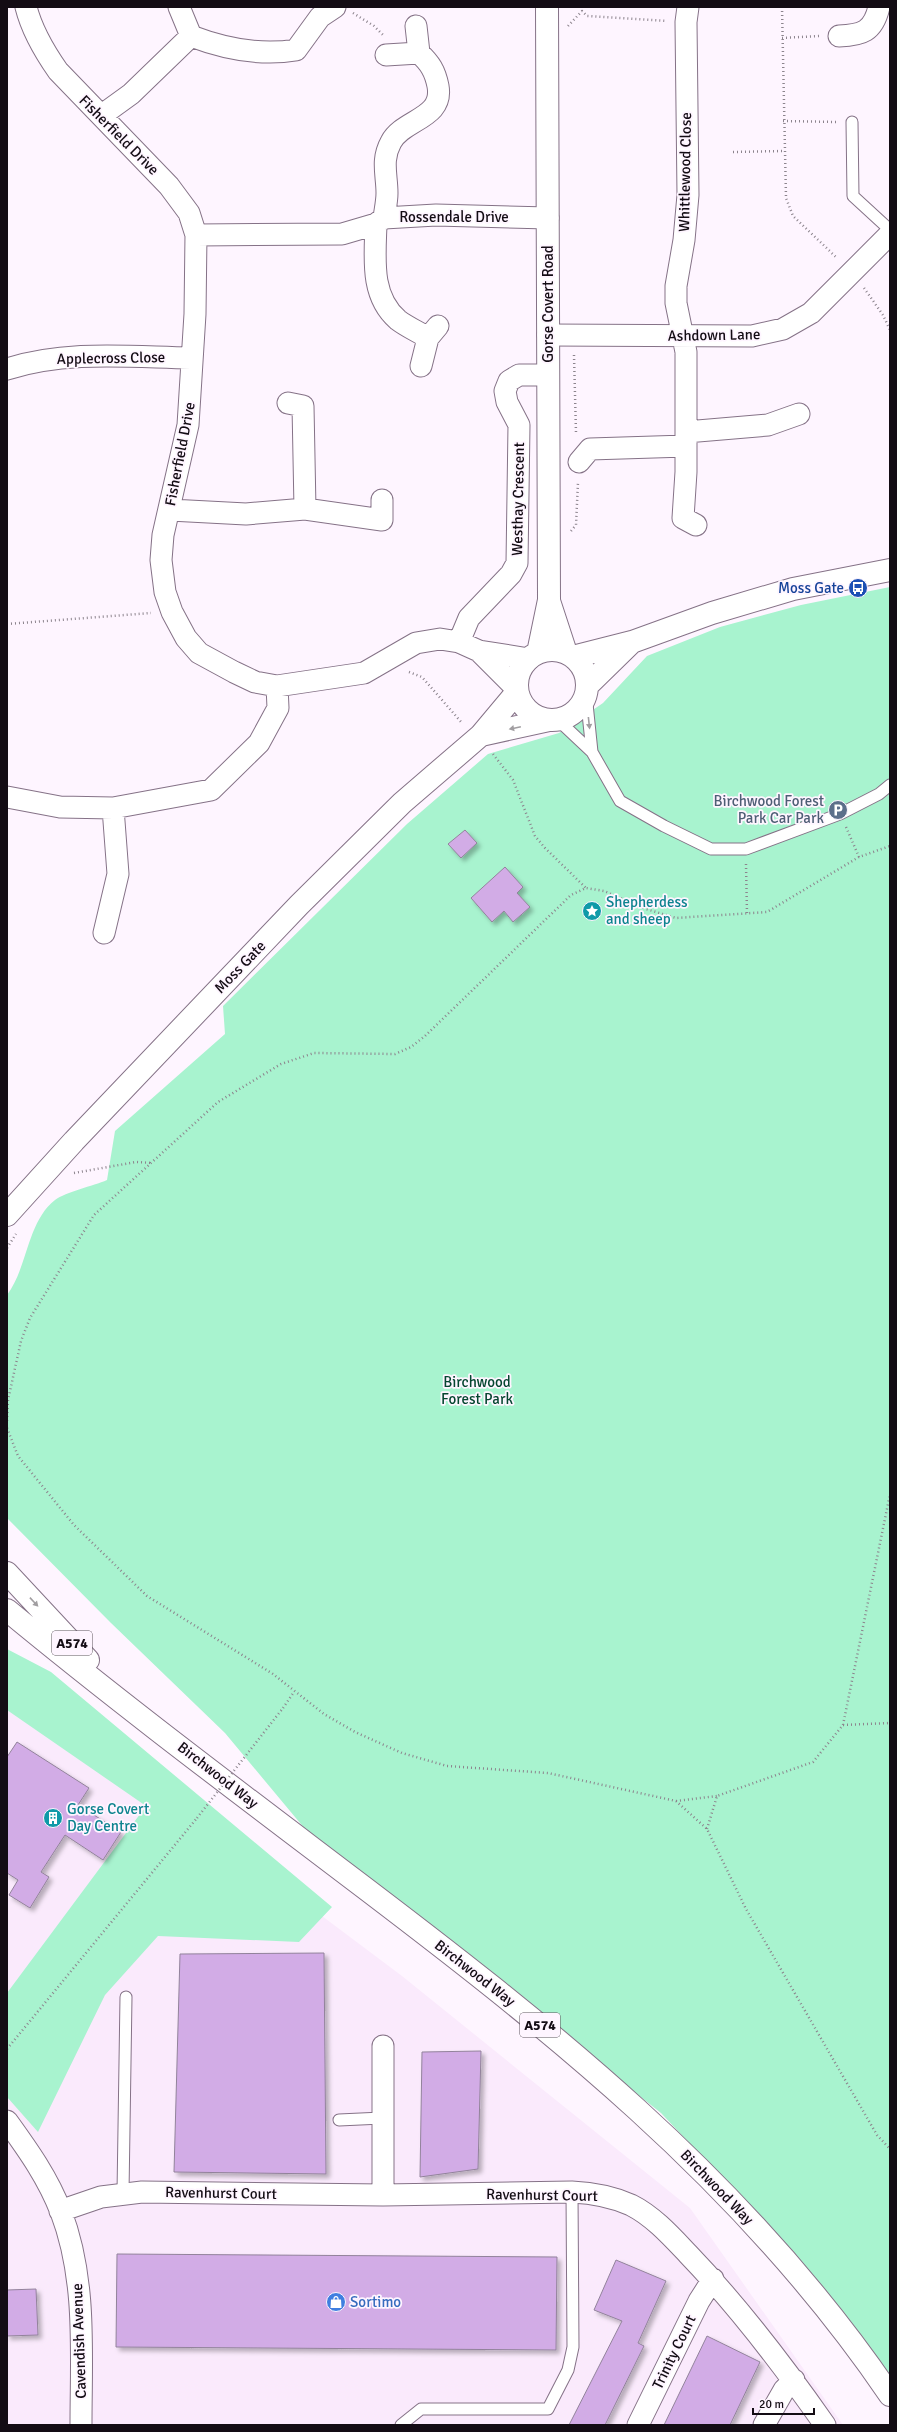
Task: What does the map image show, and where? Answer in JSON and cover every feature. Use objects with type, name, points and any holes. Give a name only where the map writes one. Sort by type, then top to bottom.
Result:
[{"type":"street","name":"Fisherfield Drive","points":[[26,7],[30,22],[44,51],[58,72],[102,115],[170,186],[189,213],[196,235],[195,314],[188,425],[170,510],[163,535],[162,560],[165,592],[172,612],[186,638],[199,652],[255,682],[277,686],[364,673],[416,642],[440,639],[459,642],[479,651],[533,656]]},
{"type":"street","points":[[179,7],[191,36],[218,46],[245,50],[302,54],[320,17],[342,9]]},
{"type":"street","name":"Gorse Covert Road","points":[[533,656],[549,600],[547,7]]},
{"type":"street","points":[[839,36],[857,35],[873,25],[879,7]]},
{"type":"street","name":"Whittlewood Close","points":[[687,14],[688,195],[684,240],[676,286],[682,335],[686,352],[686,439],[683,518],[696,525]]},
{"type":"street","points":[[416,26],[418,53]]},
{"type":"street","points":[[102,115],[137,89],[191,36]]},
{"type":"street","points":[[386,55],[418,53],[430,63],[436,75],[439,93],[438,103],[428,113],[398,132],[391,142],[386,155],[384,170],[387,193],[380,221],[375,274],[382,299],[399,321],[433,332],[421,366]]},
{"type":"street","name":"Rossendale Drive","points":[[196,235],[342,234],[380,221],[436,215],[548,218]]},
{"type":"street","name":"Ashdown Lane","points":[[548,336],[752,336],[783,330],[811,313],[853,273],[890,234]]},
{"type":"street","name":"Applecross Close","points":[[7,369],[33,361],[73,355],[192,358]]},
{"type":"street","name":"Westhay Crescent","points":[[459,642],[469,618],[511,574],[517,563],[519,425],[507,402],[505,391],[509,381],[519,375],[548,375]]},
{"type":"street","points":[[288,403],[303,406],[305,509]]},
{"type":"street","points":[[579,462],[590,449],[686,439],[768,425],[799,414]]},
{"type":"street","points":[[170,510],[246,514],[305,509],[382,520],[382,500]]},
{"type":"street","name":"Moss Gate","points":[[11,1219],[74,1142],[305,899],[402,803],[478,737],[517,690],[520,672],[533,656],[552,650],[569,655],[632,642],[712,612],[771,596],[890,570]]},
{"type":"street","name":"Gorse Covert Road","points":[[549,600],[569,655]]},
{"type":"street","name":"Moss Gate","points":[[478,737],[553,720],[576,711],[587,690],[632,642]]},
{"type":"street","name":"Fisherfield Drive","points":[[479,651],[517,690]]},
{"type":"street","points":[[569,655],[586,675],[587,690]]},
{"type":"street","points":[[7,797],[60,806],[113,808],[211,790],[259,743],[278,708],[277,686]]},
{"type":"street","points":[[517,690],[521,703],[528,712],[538,718],[553,720]]},
{"type":"street","points":[[104,933],[118,874],[113,808]]},
{"type":"street","name":"Birchwood Way","points":[[7,1573],[136,1712]]},
{"type":"street","name":"Birchwood Way","points":[[7,1610],[136,1712],[449,1952],[600,2074],[666,2134],[754,2224],[809,2288],[890,2395]]},
{"type":"street","points":[[383,2046],[382,2118],[384,2195]]},
{"type":"street","name":"Cavendish Avenue","points":[[7,2121],[32,2154],[60,2211],[72,2249],[80,2302],[81,2425]]},
{"type":"street","name":"Ravenhurst Court","points":[[60,2211],[101,2196],[123,2193],[384,2195],[572,2192],[596,2193],[614,2198],[649,2216],[712,2280]]},
{"type":"street","points":[[712,2280],[794,2380],[825,2425]]},
{"type":"street","name":"Trinity Court","points":[[638,2425],[699,2302],[712,2280]]},
{"type":"street","points":[[764,2425],[784,2390],[794,2380]]},
{"type":"lane","points":[[852,122],[852,196],[890,230]]},
{"type":"lane","points":[[587,690],[592,752]]},
{"type":"lane","points":[[553,720],[592,752],[620,801],[664,826],[711,849],[746,849],[840,814],[879,794],[890,785]]},
{"type":"lane","points":[[123,2193],[126,1997]]},
{"type":"lane","points":[[339,2120],[382,2118]]},
{"type":"lane","points":[[401,2425],[421,2409],[548,2409],[568,2370],[573,2348],[572,2192]]},
{"type":"path","points":[[782,7],[783,121],[786,198],[793,216],[853,273],[883,316],[890,330]]},
{"type":"path","points":[[342,9],[374,26],[386,38],[386,55]]},
{"type":"path","points":[[565,29],[582,11],[587,16],[687,14]]},
{"type":"path","points":[[782,38],[839,36]]},
{"type":"path","points":[[783,121],[852,122]]},
{"type":"path","points":[[733,152],[784,151]]},
{"type":"path","points":[[568,534],[576,525],[579,462],[574,418],[574,350]]},
{"type":"path","points":[[7,624],[172,612]]},
{"type":"path","points":[[403,671],[413,672],[422,677],[478,737],[513,780],[536,836],[545,848],[586,888]]},
{"type":"path","points":[[840,814],[859,858]]},
{"type":"path","points":[[7,1421],[11,1386],[21,1341],[30,1318],[94,1215],[153,1163],[218,1102],[281,1064],[314,1053],[382,1056],[395,1054],[411,1047],[425,1036],[571,895],[586,888],[604,891],[646,909],[676,918],[767,912],[859,858],[890,846]]},
{"type":"path","points":[[746,849],[746,914]]},
{"type":"path","points":[[66,1174],[136,1162],[153,1163]]},
{"type":"path","points":[[7,1248],[11,1219]]},
{"type":"path","points":[[7,1428],[18,1456],[74,1525],[147,1596],[273,1674],[294,1692],[355,1732],[402,1753],[424,1760],[470,1769],[548,1773],[618,1790],[676,1801],[717,1796],[813,1762],[843,1725],[890,1494]]},
{"type":"path","points":[[7,2049],[197,1818],[294,1692]]},
{"type":"path","points":[[843,1725],[890,1723]]},
{"type":"path","points":[[706,1829],[717,1796]]},
{"type":"path","points":[[676,1801],[706,1829],[757,1927],[877,2135],[890,2149]]},
{"type":"shaded area","points":[[7,1693],[53,1714],[402,1976],[690,2208],[843,2425],[7,2425]]},
{"type":"green space","name":"Birchwood Forest Park","points":[[890,587],[890,2384],[776,2236],[661,2113],[310,1835],[225,1733],[111,1623],[7,1518],[7,1295],[14,1284],[33,1232],[46,1209],[60,1197],[107,1180],[115,1131],[225,1034],[223,1006],[407,824],[488,754],[559,733],[603,703],[647,656],[720,627],[801,605]]},
{"type":"green space","points":[[7,1649],[51,1672],[332,1907],[299,1942],[158,1936],[105,1995],[38,2132],[7,2097],[7,1993],[146,1806],[7,1710]]},
{"type":"building","points":[[465,830],[477,843],[461,858],[448,844]]},
{"type":"building","points":[[505,867],[523,887],[517,893],[530,907],[513,922],[504,911],[492,922],[471,898]]},
{"type":"building","name":"Gorse Covert Day Centre","points":[[17,1742],[89,1788],[78,1805],[121,1832],[103,1860],[65,1835],[41,1872],[49,1877],[30,1908],[9,1895],[18,1880],[7,1873],[7,1757]]},
{"type":"building","points":[[324,1953],[326,2174],[174,2172],[180,1954]]},
{"type":"building","points":[[481,2051],[478,2169],[420,2177],[422,2052]]},
{"type":"building","name":"Sortimo","points":[[117,2254],[557,2257],[556,2350],[116,2347]]},
{"type":"building","points":[[616,2260],[666,2281],[638,2343],[644,2346],[605,2425],[569,2425],[622,2321],[594,2310]]},
{"type":"building","points":[[36,2289],[38,2335],[7,2336],[7,2290]]},
{"type":"building","points":[[707,2336],[760,2362],[730,2425],[664,2425]]},
{"type":"place","name":"Moss Gate","points":[[858,588]]},
{"type":"place","name":"Birchwood Forest Park Car Park","points":[[838,810]]},
{"type":"place","name":"Shepherdess and sheep","points":[[592,911]]},
{"type":"place","name":"Gorse Covert Day Centre","points":[[53,1818]]},
{"type":"place","name":"Sortimo","points":[[336,2302]]}]
